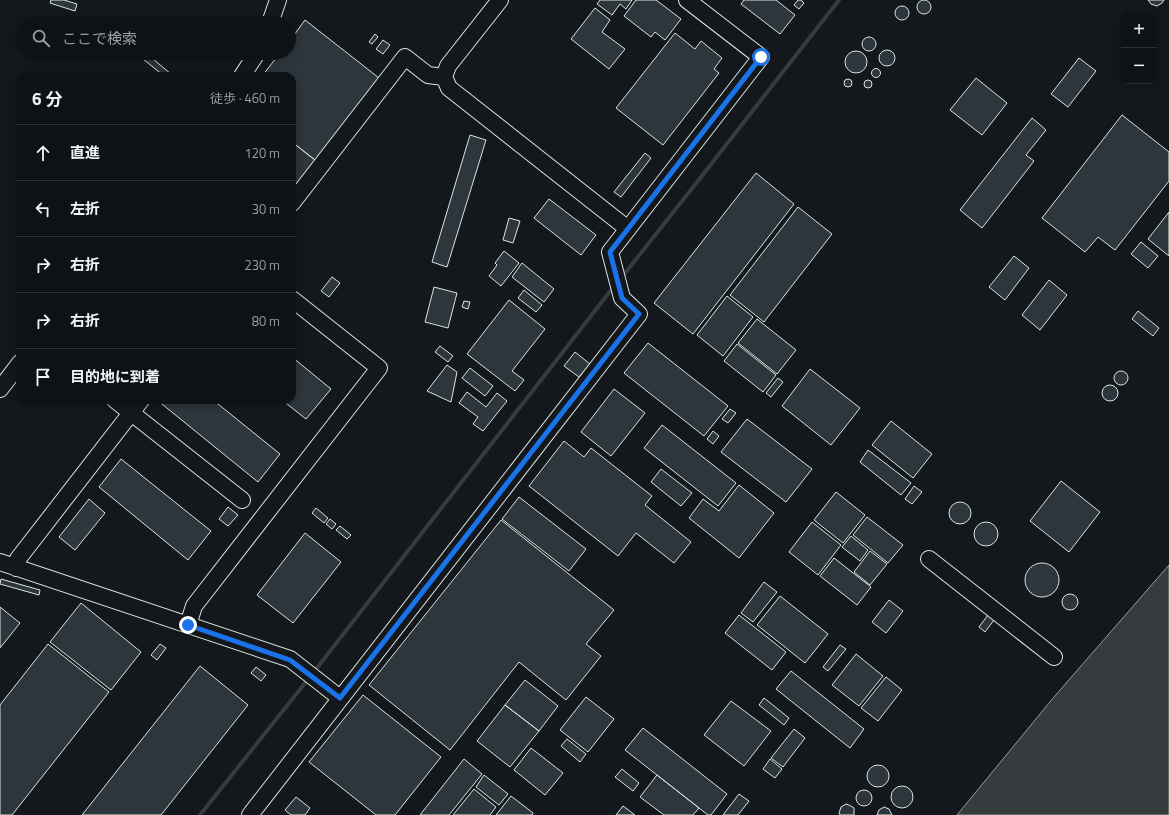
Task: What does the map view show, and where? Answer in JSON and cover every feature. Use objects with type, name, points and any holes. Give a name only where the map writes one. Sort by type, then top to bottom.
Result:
[{"type":"lane","points":[[272,16],[278,0]]},
{"type":"lane","points":[[500,0],[448,66],[444,77],[449,88],[628,228]]},
{"type":"lane","points":[[250,815],[639,314],[622,298],[610,252],[761,57],[687,0]]},
{"type":"lane","points":[[296,198],[405,57],[428,75],[444,77]]},
{"type":"lane","points":[[245,72],[252,60]]},
{"type":"lane","points":[[188,625],[194,606],[379,368],[296,302]]},
{"type":"lane","points":[[0,389],[16,368]]},
{"type":"lane","points":[[120,404],[242,500]]},
{"type":"lane","points":[[16,568],[18,559],[139,404]]},
{"type":"lane","points":[[929,559],[1054,657]]},
{"type":"lane","points":[[0,562],[290,660],[340,698]]},
{"type":"shaded area","points":[[1169,565],[1169,815],[957,815],[1054,697]]},
{"type":"building","points":[[51,0],[64,0],[77,4],[75,11],[50,3]]},
{"type":"building","points":[[600,0],[632,0],[626,9],[620,4],[612,15],[597,4]]},
{"type":"building","points":[[636,0],[656,0],[681,19],[665,40],[655,32],[651,37],[624,16]]},
{"type":"building","points":[[744,0],[776,0],[795,15],[780,34],[741,4]]},
{"type":"building","points":[[798,0],[801,0],[804,3],[799,9],[794,5]]},
{"type":"building","points":[[924,0],[929,2],[931,7],[929,12],[924,14],[919,12],[917,7],[919,2]]},
{"type":"building","points":[[1148,0],[1164,0],[1157,6],[1151,4]]},
{"type":"building","points":[[902,6],[907,8],[909,13],[907,18],[902,20],[897,18],[895,13],[897,8]]},
{"type":"building","points":[[595,8],[610,20],[602,32],[625,49],[609,69],[571,39]]},
{"type":"building","points":[[305,20],[379,78],[315,160],[296,145],[296,72],[265,72],[275,60],[296,60],[296,32]]},
{"type":"building","points":[[675,33],[695,49],[701,41],[722,58],[714,69],[719,73],[663,145],[616,108]]},
{"type":"building","points":[[375,34],[378,37],[372,44],[369,42]]},
{"type":"building","points":[[869,37],[874,39],[876,44],[874,49],[869,51],[864,49],[862,44],[864,39]]},
{"type":"building","points":[[383,40],[390,45],[383,54],[376,49]]},
{"type":"building","points":[[887,50],[893,52],[895,58],[893,64],[887,66],[881,64],[879,58],[881,52]]},
{"type":"building","points":[[856,51],[864,54],[867,62],[864,70],[856,73],[848,70],[845,62],[848,54]]},
{"type":"building","points":[[1079,58],[1096,71],[1068,107],[1051,94]]},
{"type":"building","points":[[144,60],[154,60],[169,72],[159,72]]},
{"type":"building","points":[[876,68],[881,73],[876,78],[871,73]]},
{"type":"building","points":[[976,78],[1007,103],[982,135],[950,110]]},
{"type":"building","points":[[848,79],[851,80],[851,86],[848,87],[845,86],[844,83],[845,80]]},
{"type":"building","points":[[866,80],[870,80],[872,84],[870,88],[866,88],[864,86],[864,82]]},
{"type":"building","points":[[1122,115],[1169,152],[1169,181],[1115,250],[1098,237],[1085,252],[1042,218]]},
{"type":"building","points":[[1032,118],[1046,130],[1026,155],[1034,161],[982,228],[960,210]]},
{"type":"building","points":[[470,135],[486,140],[447,267],[432,262]]},
{"type":"building","points":[[296,145],[315,160],[296,185]]},
{"type":"building","points":[[645,153],[651,158],[621,197],[614,192]]},
{"type":"building","points":[[756,173],[794,204],[693,334],[654,303]]},
{"type":"building","points":[[549,199],[596,235],[581,255],[534,218]]},
{"type":"building","points":[[798,207],[832,234],[764,322],[730,295]]},
{"type":"building","points":[[1169,212],[1169,256],[1148,239]]},
{"type":"building","points":[[509,218],[520,221],[513,243],[503,240]]},
{"type":"building","points":[[1141,242],[1158,256],[1148,268],[1131,254]]},
{"type":"building","points":[[504,251],[519,263],[501,286],[489,276],[497,265],[495,263]]},
{"type":"building","points":[[1014,256],[1029,268],[1005,300],[989,287]]},
{"type":"building","points":[[522,263],[554,289],[544,302],[512,277]]},
{"type":"building","points":[[332,277],[340,283],[329,297],[321,291]]},
{"type":"building","points":[[1049,280],[1067,295],[1040,330],[1022,315]]},
{"type":"building","points":[[434,287],[457,293],[448,328],[425,322]]},
{"type":"building","points":[[524,290],[542,305],[536,312],[518,298]]},
{"type":"building","points":[[727,296],[753,317],[723,356],[697,335]]},
{"type":"building","points":[[509,300],[545,329],[512,371],[524,380],[515,391],[467,354]]},
{"type":"building","points":[[464,301],[470,302],[468,309],[462,307]]},
{"type":"building","points":[[1138,311],[1159,328],[1153,336],[1132,319]]},
{"type":"building","points":[[757,319],[796,350],[777,374],[738,343]]},
{"type":"building","points":[[648,343],[728,406],[704,436],[624,373]]},
{"type":"building","points":[[737,344],[776,375],[763,392],[724,361]]},
{"type":"building","points":[[440,346],[453,356],[448,362],[435,352]]},
{"type":"building","points":[[575,352],[590,364],[579,377],[564,366]]},
{"type":"building","points":[[296,360],[331,389],[306,419],[287,404],[296,404]]},
{"type":"building","points":[[447,365],[457,372],[451,402],[427,391]]},
{"type":"building","points":[[470,368],[493,386],[485,396],[462,378]]},
{"type":"building","points":[[810,369],[860,408],[831,445],[782,406]]},
{"type":"building","points":[[1121,371],[1126,373],[1128,378],[1126,383],[1121,385],[1116,383],[1114,378],[1116,373]]},
{"type":"building","points":[[778,378],[783,382],[771,397],[766,393]]},
{"type":"building","points":[[1110,385],[1117,390],[1118,393],[1113,400],[1110,401],[1103,396],[1102,393],[1107,386]]},
{"type":"building","points":[[614,389],[645,413],[611,456],[581,432]]},
{"type":"building","points":[[467,392],[486,407],[497,393],[507,401],[483,431],[473,424],[478,417],[459,403]]},
{"type":"building","points":[[162,404],[218,404],[280,454],[258,482]]},
{"type":"building","points":[[730,409],[736,413],[728,423],[722,419]]},
{"type":"building","points":[[747,419],[812,469],[786,502],[721,452]]},
{"type":"building","points":[[891,421],[932,454],[913,478],[872,445]]},
{"type":"building","points":[[662,425],[736,483],[718,506],[644,448]]},
{"type":"building","points":[[713,431],[719,436],[713,444],[707,439]]},
{"type":"building","points":[[564,441],[584,457],[591,448],[652,496],[645,505],[691,542],[674,563],[636,533],[618,556],[529,486]]},
{"type":"building","points":[[868,450],[911,483],[901,495],[860,462]]},
{"type":"building","points":[[121,459],[211,531],[188,560],[99,487]]},
{"type":"building","points":[[661,469],[692,493],[681,506],[651,482]]},
{"type":"building","points":[[1061,481],[1100,512],[1069,552],[1030,521]]},
{"type":"building","points":[[739,485],[774,513],[739,558],[689,518],[703,499],[719,511]]},
{"type":"building","points":[[914,486],[922,492],[912,504],[905,499]]},
{"type":"building","points":[[836,492],[865,515],[843,543],[814,520]]},
{"type":"building","points":[[519,497],[586,549],[569,571],[502,519]]},
{"type":"building","points":[[89,499],[105,513],[75,550],[59,537]]},
{"type":"building","points":[[960,502],[968,505],[971,513],[968,521],[960,524],[952,521],[949,513],[952,505]]},
{"type":"building","points":[[228,507],[238,515],[228,526],[219,519]]},
{"type":"building","points":[[316,508],[328,518],[324,523],[312,513]]},
{"type":"building","points":[[867,517],[903,545],[888,563],[853,535]]},
{"type":"building","points":[[330,519],[336,524],[332,529],[326,524]]},
{"type":"building","points":[[501,520],[614,610],[586,644],[601,656],[566,700],[519,662],[450,750],[369,685]]},
{"type":"building","points":[[812,522],[841,545],[818,575],[789,552]]},
{"type":"building","points":[[986,522],[991,523],[997,529],[997,539],[991,545],[986,546],[981,545],[975,539],[974,534],[975,529],[981,523]]},
{"type":"building","points":[[340,526],[351,535],[347,539],[336,530]]},
{"type":"building","points":[[305,533],[341,562],[293,623],[257,595]]},
{"type":"building","points":[[851,536],[868,550],[860,561],[842,547]]},
{"type":"building","points":[[870,551],[887,564],[870,585],[854,572]]},
{"type":"building","points":[[834,558],[871,587],[857,605],[820,576]]},
{"type":"building","points":[[1039,563],[1045,563],[1054,568],[1058,574],[1058,586],[1054,592],[1045,597],[1039,597],[1030,592],[1025,583],[1025,577],[1030,568]]},
{"type":"building","points":[[1,579],[40,590],[39,595],[0,584]]},
{"type":"building","points":[[764,582],[777,592],[753,622],[741,613]]},
{"type":"building","points":[[1070,594],[1076,596],[1078,602],[1076,608],[1070,610],[1064,608],[1062,602],[1064,596]]},
{"type":"building","points":[[780,596],[828,634],[805,663],[757,625]]},
{"type":"building","points":[[889,600],[903,611],[886,633],[872,622]]},
{"type":"building","points":[[81,603],[141,652],[111,690],[50,642]]},
{"type":"building","points":[[0,607],[20,623],[0,648]]},
{"type":"building","points":[[739,615],[786,652],[772,670],[725,633]]},
{"type":"building","points":[[988,615],[994,620],[985,632],[979,627]]},
{"type":"building","points":[[48,644],[109,692],[12,815],[0,815],[0,705]]},
{"type":"building","points":[[160,644],[166,648],[157,660],[151,655]]},
{"type":"building","points":[[840,645],[846,649],[828,671],[823,667]]},
{"type":"building","points":[[856,654],[883,676],[859,706],[832,685]]},
{"type":"building","points":[[200,666],[248,705],[161,815],[82,815]]},
{"type":"building","points":[[256,667],[266,675],[261,681],[251,673]]},
{"type":"building","points":[[791,671],[864,729],[850,748],[776,689]]},
{"type":"building","points":[[886,677],[902,690],[878,721],[861,708]]},
{"type":"building","points":[[525,680],[558,706],[539,731],[505,705]]},
{"type":"building","points":[[363,695],[441,757],[395,815],[376,815],[309,762]]},
{"type":"building","points":[[586,697],[614,719],[588,752],[560,730]]},
{"type":"building","points":[[764,698],[789,718],[784,725],[759,705]]},
{"type":"building","points":[[731,701],[771,731],[744,766],[704,735]]},
{"type":"building","points":[[505,705],[539,731],[510,767],[477,741]]},
{"type":"building","points":[[643,728],[727,794],[711,815],[708,815],[625,750]]},
{"type":"building","points":[[794,729],[805,738],[783,767],[771,758]]},
{"type":"building","points":[[567,739],[586,754],[580,762],[561,746]]},
{"type":"building","points":[[531,748],[563,773],[545,795],[514,770]]},
{"type":"building","points":[[464,759],[482,774],[449,815],[420,815]]},
{"type":"building","points":[[770,759],[782,769],[775,778],[763,769]]},
{"type":"building","points":[[878,765],[886,768],[889,776],[886,784],[878,787],[870,784],[867,776],[870,768]]},
{"type":"building","points":[[622,769],[639,783],[633,791],[615,777]]},
{"type":"building","points":[[484,775],[508,794],[499,805],[476,787]]},
{"type":"building","points":[[657,775],[699,808],[693,815],[664,815],[640,797]]},
{"type":"building","points":[[902,786],[910,789],[913,797],[910,805],[902,808],[894,805],[891,797],[894,789]]},
{"type":"building","points":[[474,789],[496,807],[490,815],[453,815]]},
{"type":"building","points":[[864,790],[870,792],[872,798],[870,804],[864,806],[858,804],[856,798],[858,792]]},
{"type":"building","points":[[739,794],[749,801],[738,815],[723,815]]},
{"type":"building","points":[[511,796],[533,813],[532,815],[496,815]]},
{"type":"building","points":[[296,797],[310,808],[305,815],[291,815],[285,810]]},
{"type":"building","points":[[846,804],[854,808],[854,815],[840,815],[839,813],[841,807]]},
{"type":"building","points":[[623,806],[635,815],[616,815]]},
{"type":"building","points":[[884,807],[889,809],[892,815],[877,815],[879,810]]},
{"type":"waterway","points":[[622,277],[839,0]]},
{"type":"waterway","points":[[313,673],[615,285]]},
{"type":"waterway","points":[[200,815],[309,678]]},
{"type":"route","points":[[188,625],[290,660],[340,698],[639,314],[622,298],[610,252],[761,57]]}]
